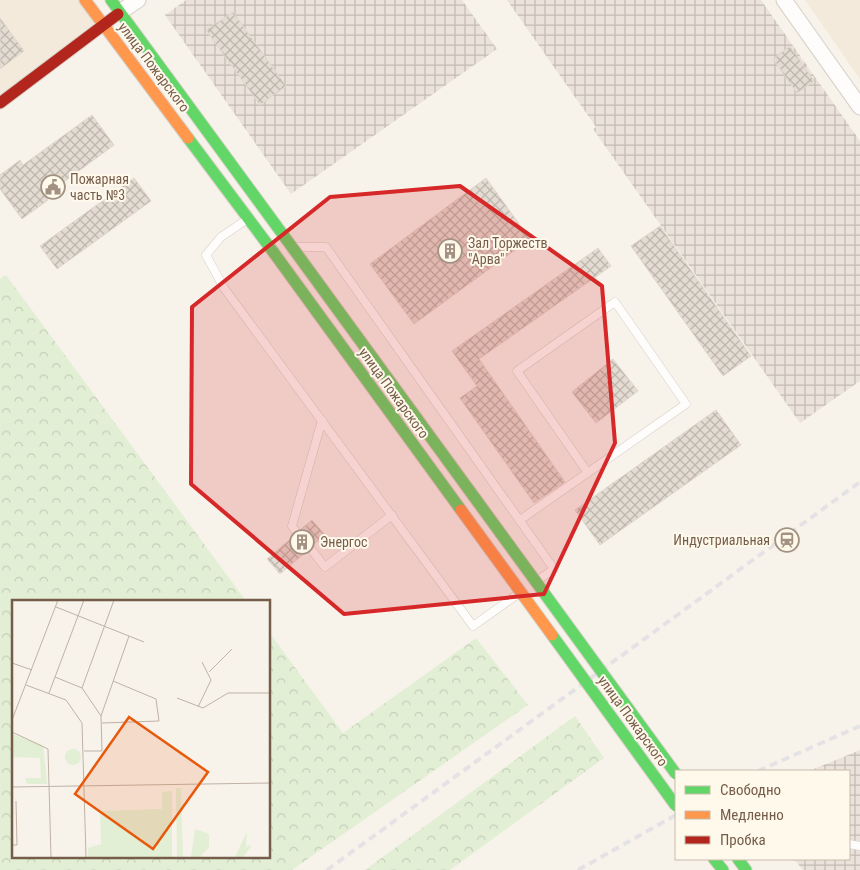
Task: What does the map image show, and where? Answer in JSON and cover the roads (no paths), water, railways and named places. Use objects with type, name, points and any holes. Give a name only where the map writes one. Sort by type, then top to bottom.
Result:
[{"type":"main road","name":"улица Пожарского","points":[[85,0],[274,253],[675,805]]},
{"type":"main road","name":"улица Пожарского","points":[[116,6],[675,773]]},
{"type":"main road","points":[[0,103],[103,24],[116,6]]},
{"type":"main road","points":[[715,860],[723,870]]},
{"type":"street","points":[[116,6],[138,0]]},
{"type":"street","points":[[784,0],[860,107]]},
{"type":"lane","points":[[248,218],[221,237],[206,254],[224,288],[473,626],[554,569],[326,246],[292,247],[274,253]]},
{"type":"lane","points":[[520,520],[588,473],[686,404],[615,302],[517,371],[588,473]]},
{"type":"lane","points":[[298,533],[292,526],[322,420]]},
{"type":"lane","points":[[310,548],[325,567],[392,515]]},
{"type":"railway","points":[[327,870],[860,482]]},
{"type":"railway","points":[[760,770],[860,726]]},
{"type":"railway","points":[[578,870],[675,816]]},
{"type":"place","name":"Пожарная часть №3","points":[[53,187]]},
{"type":"place","name":"Зал Торжеств \"Арва\"","points":[[450,251]]},
{"type":"place","name":"Индустриальная","points":[[787,540]]},
{"type":"place","name":"Энергос","points":[[302,542]]}]
